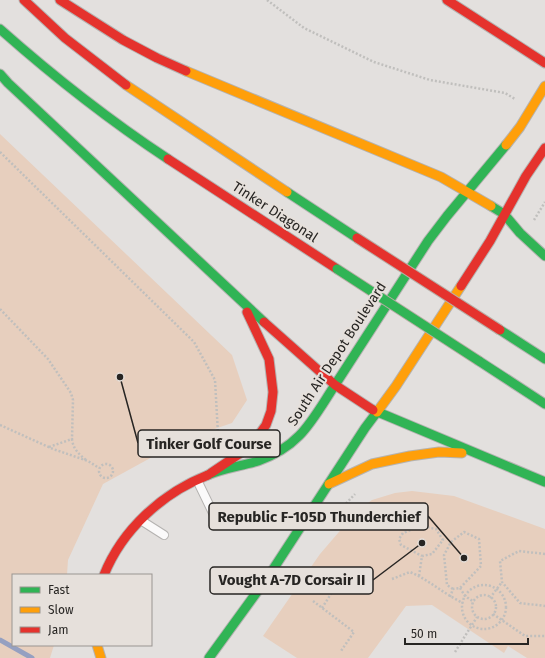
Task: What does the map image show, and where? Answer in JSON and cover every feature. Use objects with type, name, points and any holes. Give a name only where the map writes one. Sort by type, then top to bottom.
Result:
[{"type":"main road","name":"Tinker Diagonal","points":[[24,0],[46,22],[95,62],[150,102],[545,359]]},
{"type":"main road","points":[[60,0],[123,40],[157,58],[223,87],[441,177],[504,214],[520,233],[545,256]]},
{"type":"main road","points":[[447,0],[545,63]]},
{"type":"main road","name":"Tinker Diagonal","points":[[0,29],[36,62],[127,132],[545,404]]},
{"type":"main road","points":[[0,74],[242,302],[335,385],[377,412],[545,482]]},
{"type":"main road","name":"South Air Depot Boulevard","points":[[104,574],[119,545],[141,520],[163,500],[185,486],[211,473],[258,462],[287,447],[299,438],[428,241],[502,150],[545,86]]},
{"type":"main road","points":[[209,658],[239,619],[287,550],[329,484],[396,386],[481,254],[526,176],[545,148]]},
{"type":"main road","points":[[211,473],[251,446],[266,425],[271,411],[273,392],[270,359],[242,302]]},
{"type":"main road","points":[[329,484],[372,464],[410,456],[439,452],[477,454]]},
{"type":"main road","points":[[97,646],[101,658]]},
{"type":"lane","points":[[197,480],[213,513]]},
{"type":"lane","points":[[141,520],[164,535]]},
{"type":"path","points":[[266,0],[304,28],[374,62],[430,80],[505,93],[530,110]]},
{"type":"path","points":[[0,152],[194,342],[214,380],[218,434]]},
{"type":"path","points":[[0,309],[48,359],[71,393],[73,400],[72,443],[76,451],[99,468]]},
{"type":"path","points":[[0,425],[48,447],[88,461]]},
{"type":"path","points":[[48,447],[72,439]]},
{"type":"path","points":[[104,463],[109,464],[112,467],[113,474],[107,478],[102,477],[99,473],[99,468],[104,463]]},
{"type":"path","points":[[420,526],[436,529],[443,540],[432,554],[422,556],[401,545],[399,539],[403,533],[420,526]]},
{"type":"path","points":[[464,532],[479,539],[481,566],[460,588],[453,590],[447,585],[444,555],[451,542],[464,532]]},
{"type":"path","points":[[545,554],[519,551],[500,561],[502,582],[520,603],[545,606]]},
{"type":"path","points":[[419,576],[422,556]]},
{"type":"path","points":[[392,578],[410,572],[419,576],[450,597],[463,603]]},
{"type":"path","points":[[490,598],[502,582]]},
{"type":"path","points":[[322,608],[336,586]]},
{"type":"path","points":[[480,586],[491,586],[497,589],[505,600],[506,606],[503,619],[497,625],[490,628],[476,628],[465,617],[462,610],[465,596],[471,590],[480,586]]},
{"type":"path","points":[[460,588],[465,596],[474,602]]},
{"type":"path","points":[[450,597],[453,590]]},
{"type":"path","points":[[482,596],[490,598],[493,600],[495,607],[493,614],[488,618],[481,619],[477,617],[472,611],[474,602],[478,597],[482,596]]},
{"type":"path","points":[[313,601],[354,632],[341,651]]},
{"type":"path","points":[[493,614],[503,619],[525,636],[545,636]]},
{"type":"path","points":[[455,652],[477,617]]},
{"type":"shaded area","points":[[0,134],[232,355],[247,400],[232,423],[185,439],[103,484],[68,560],[67,574],[12,574],[12,646],[54,646],[50,658],[0,658]]},
{"type":"shaded area","points":[[412,491],[454,496],[545,529],[545,658],[527,658],[508,646],[504,653],[432,605],[406,606],[368,658],[297,658],[263,636],[320,554],[357,511],[372,500],[395,493]]},
{"type":"waterway","points":[[0,640],[32,658]]},
{"type":"traffic: fast","points":[[0,29],[40,64],[82,97],[124,129],[168,159]]},
{"type":"traffic: fast","points":[[0,74],[264,322]]},
{"type":"traffic: fast","points":[[335,385],[428,241],[506,145]]},
{"type":"traffic: fast","points":[[287,192],[357,238]]},
{"type":"traffic: fast","points":[[491,206],[504,214],[520,233],[545,256]]},
{"type":"traffic: fast","points":[[337,269],[479,361]]},
{"type":"traffic: fast","points":[[500,330],[545,359]]},
{"type":"traffic: fast","points":[[479,361],[545,404]]},
{"type":"traffic: fast","points":[[208,475],[258,461],[285,448],[295,440],[312,420],[335,385]]},
{"type":"traffic: fast","points":[[373,410],[545,482]]},
{"type":"traffic: fast","points":[[209,658],[270,574],[377,412]]},
{"type":"traffic: slow","points":[[186,71],[441,177],[491,206]]},
{"type":"traffic: slow","points":[[126,85],[287,192]]},
{"type":"traffic: slow","points":[[506,145],[520,127],[545,86]]},
{"type":"traffic: slow","points":[[377,412],[396,386],[461,286]]},
{"type":"traffic: slow","points":[[329,484],[372,464],[439,452],[462,453]]},
{"type":"traffic: slow","points":[[97,646],[101,658]]},
{"type":"traffic: jam","points":[[24,0],[65,38],[126,85]]},
{"type":"traffic: jam","points":[[60,0],[123,40],[186,71]]},
{"type":"traffic: jam","points":[[447,0],[545,63]]},
{"type":"traffic: jam","points":[[461,286],[490,241],[526,176],[545,148]]},
{"type":"traffic: jam","points":[[168,159],[337,269]]},
{"type":"traffic: jam","points":[[357,238],[500,330]]},
{"type":"traffic: jam","points":[[211,473],[251,446],[266,425],[271,411],[273,392],[269,359],[247,312]]},
{"type":"traffic: jam","points":[[264,322],[335,385],[373,410]]},
{"type":"traffic: jam","points":[[104,574],[121,543],[146,515],[175,492],[208,475]]},
{"type":"place","name":"Tinker Golf Course","points":[[120,377]]},
{"type":"place","name":"Vought A-7D Corsair II","points":[[422,543]]},
{"type":"place","name":"Republic F-105D Thunderchief","points":[[464,558]]}]
